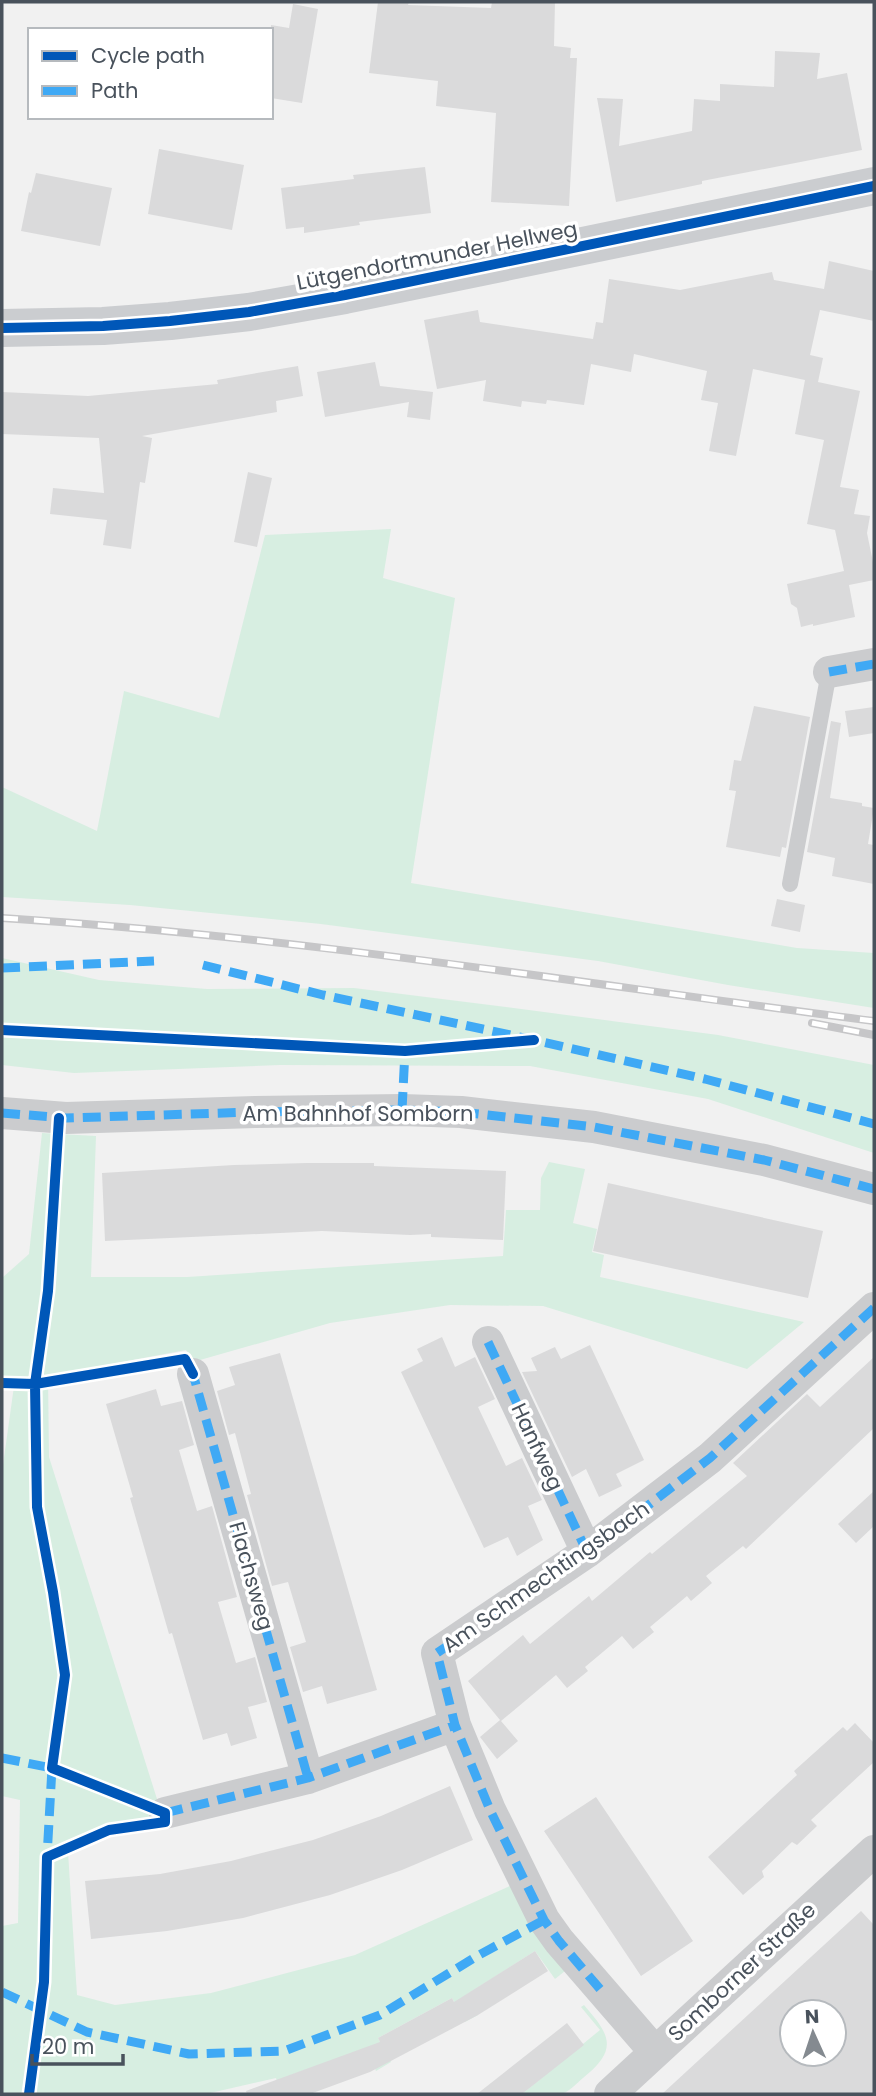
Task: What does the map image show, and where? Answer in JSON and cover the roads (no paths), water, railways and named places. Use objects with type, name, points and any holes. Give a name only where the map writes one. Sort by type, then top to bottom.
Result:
[{"type":"main road","name":"Lütgendortmunder Hellweg","points":[[2,328],[103,326],[261,310],[874,186]]},
{"type":"street","points":[[828,672],[874,664]]},
{"type":"street","name":"Am Bahnhof Somborn","points":[[2,1113],[66,1118],[255,1112],[461,1112],[594,1127],[764,1160],[874,1189]]},
{"type":"street","name":"Am Schmechtingsbach","points":[[655,2052],[544,1920],[490,1810],[455,1725],[437,1653],[587,1552],[710,1458],[874,1308]]},
{"type":"street","name":"Hanfweg","points":[[488,1342],[587,1552]]},
{"type":"street","name":"Flachsweg","points":[[193,1374],[308,1778]]},
{"type":"street","points":[[165,1812],[308,1778],[455,1725]]},
{"type":"street","name":"Somborner Straße","points":[[610,2094],[874,1851]]},
{"type":"lane","points":[[790,884],[828,672]]},
{"type":"railway","points":[[2,918],[221,936],[439,962],[874,1021]]},
{"type":"railway","points":[[812,1023],[874,1035]]}]
